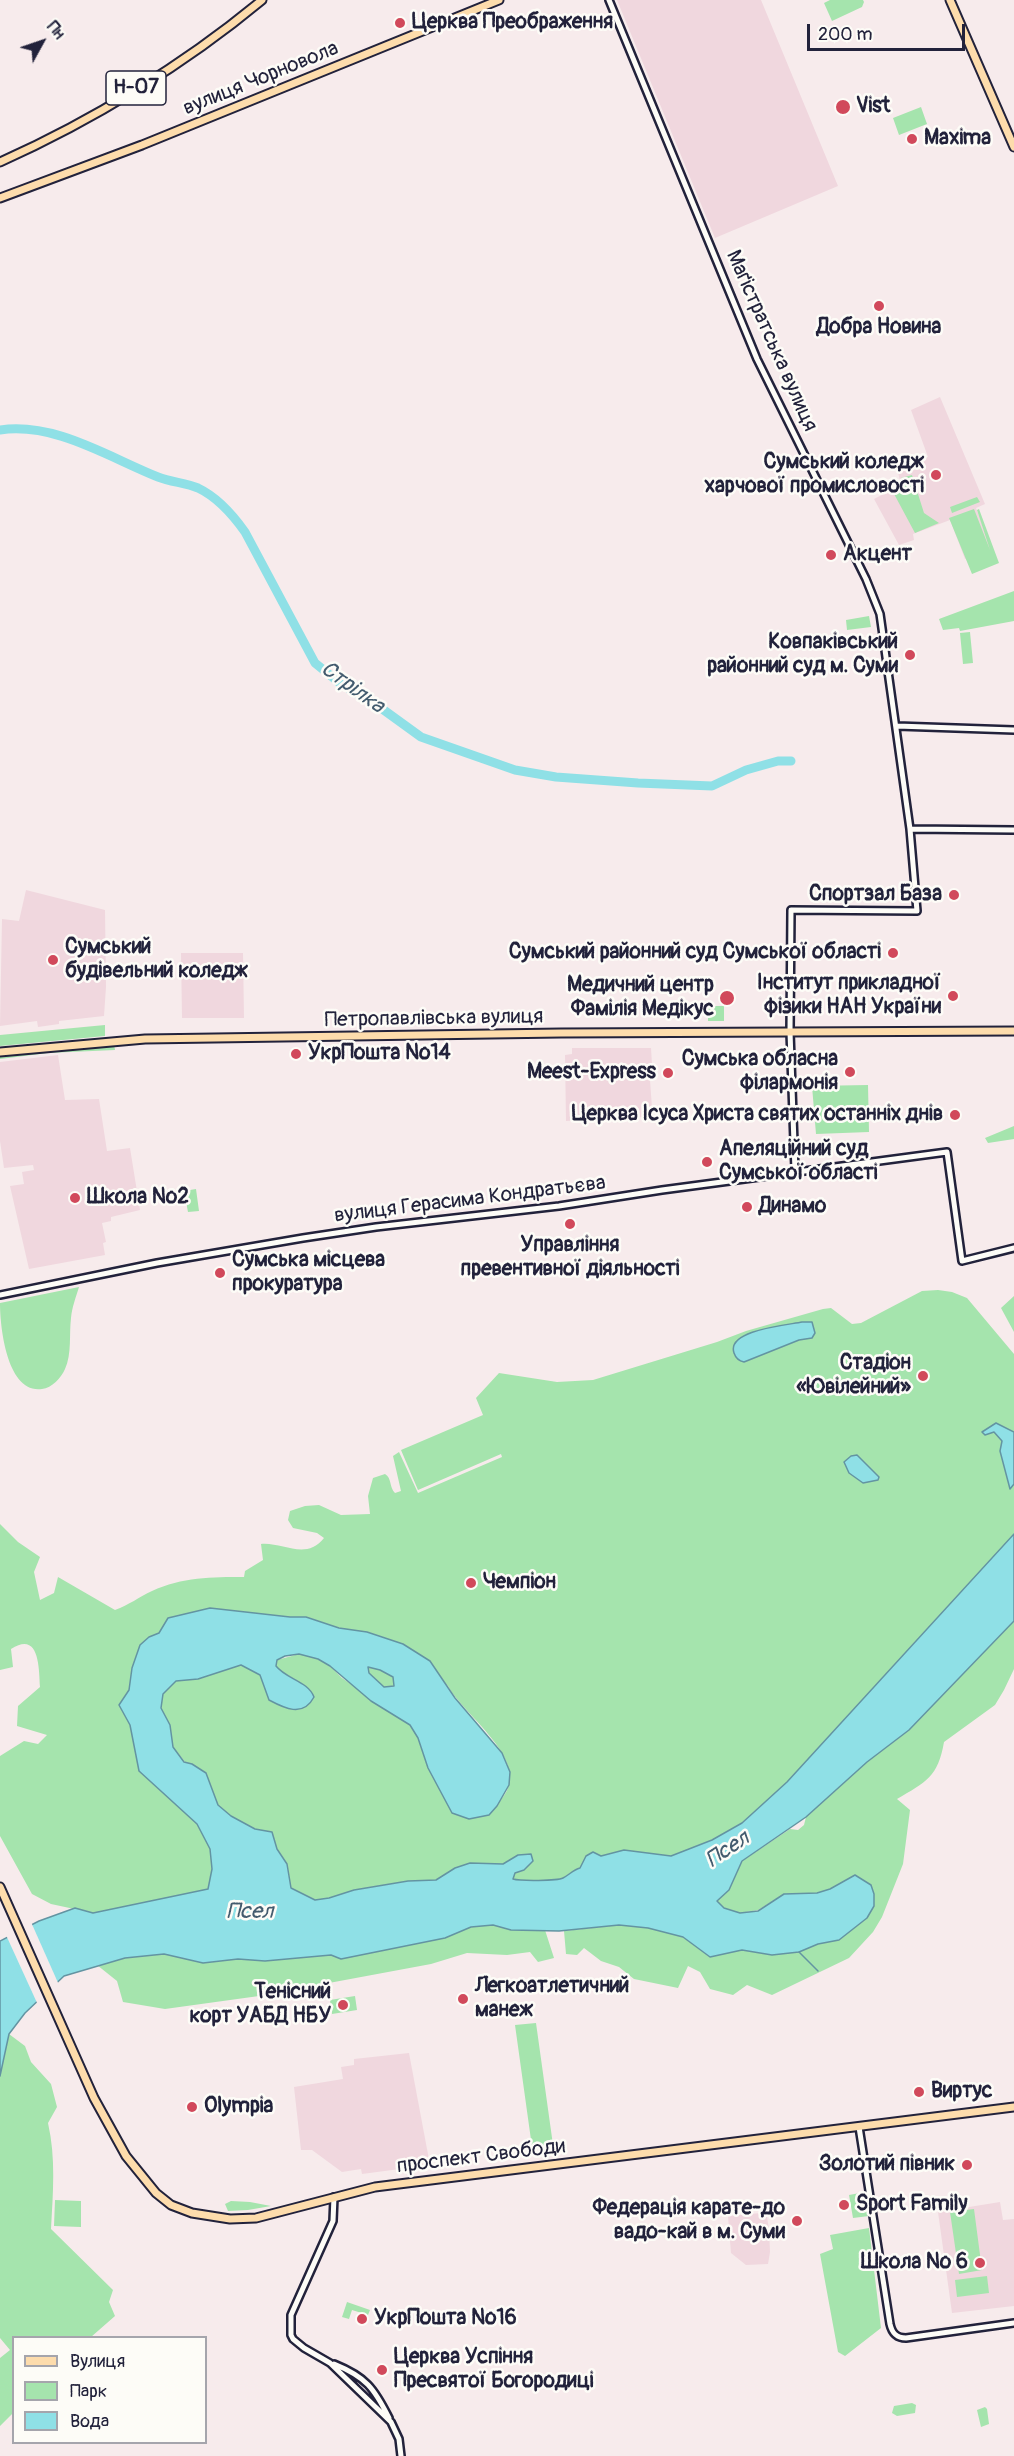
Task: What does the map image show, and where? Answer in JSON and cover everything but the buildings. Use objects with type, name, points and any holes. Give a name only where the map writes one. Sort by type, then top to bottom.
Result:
[{"type":"main road","name":"Н-07","points":[[0,162],[51,137],[123,96],[218,36],[262,0]]},
{"type":"main road","name":"вулиця Чорновола","points":[[0,198],[142,145],[499,0]]},
{"type":"main road","points":[[950,0],[1014,147]]},
{"type":"main road","name":"Петропавлівська вулиця","points":[[0,1052],[145,1039],[1014,1031]]},
{"type":"main road","name":"проспект Свободи","points":[[1,1889],[103,2117],[126,2157],[144,2181],[171,2205],[192,2213],[240,2219],[273,2215],[366,2188],[1014,2107]]},
{"type":"street","name":"Маґістратська вулиця","points":[[609,0],[757,359],[873,594],[880,614],[910,829],[917,911],[791,910],[790,1032]]},
{"type":"street","points":[[897,726],[1014,730]]},
{"type":"street","points":[[910,829],[1014,830]]},
{"type":"street","points":[[790,1032],[795,1172]]},
{"type":"street","name":"вулиця Герасима Кондратьєва","points":[[0,1295],[157,1263],[303,1238],[376,1227],[559,1206],[947,1152],[962,1261],[1014,1248]]},
{"type":"street","points":[[860,2127],[893,2333],[900,2338],[906,2338],[1014,2323]]},
{"type":"street","points":[[333,2197],[335,2212],[333,2221],[291,2315],[290,2328],[293,2339],[330,2363],[392,2422]]},
{"type":"street","points":[[330,2363],[355,2373],[368,2383],[392,2422],[399,2439],[401,2456]]},
{"type":"shaded area","points":[[617,0],[761,0],[838,186],[715,238]]},
{"type":"shaded area","name":"Сумський коледж харчової промисловості","points":[[940,397],[985,504],[976,508],[992,549],[965,559],[950,520],[913,534],[914,540],[899,545],[874,499],[901,485],[896,464],[928,457],[911,410]]},
{"type":"shaded area","name":"Сумський будівельний коледж","points":[[26,890],[105,910],[104,1016],[59,1021],[59,1024],[38,1027],[37,1021],[0,1026],[2,919],[19,921]]},
{"type":"shaded area","points":[[181,953],[243,953],[244,1018],[182,1018]]},
{"type":"shaded area","points":[[572,1048],[651,1048],[652,1065],[649,1066],[652,1108],[643,1109],[644,1117],[566,1121],[565,1055],[572,1054]]},
{"type":"shaded area","points":[[58,1055],[65,1100],[99,1099],[107,1151],[130,1148],[140,1210],[111,1217],[111,1221],[102,1223],[106,1242],[103,1243],[105,1255],[29,1269],[10,1186],[24,1184],[22,1172],[34,1170],[33,1165],[4,1168],[0,1141],[0,1062]]},
{"type":"shaded area","points":[[409,2053],[430,2165],[362,2174],[361,2169],[342,2172],[312,2150],[301,2150],[294,2087],[343,2079],[341,2067],[354,2065],[354,2059]]},
{"type":"shaded area","name":"Школа № 6","points":[[1000,2202],[1003,2220],[1014,2219],[1014,2306],[952,2313],[938,2212]]},
{"type":"shaded area","points":[[761,2213],[767,2217],[769,2229],[768,2264],[746,2265],[731,2253],[728,2216]]},
{"type":"green space","points":[[830,0],[863,0],[864,2],[862,7],[832,21],[824,3]]},
{"type":"green space","points":[[921,107],[927,124],[899,135],[893,118]]},
{"type":"green space","points":[[912,475],[924,513],[939,523],[915,533],[893,492],[903,486],[901,478]]},
{"type":"green space","points":[[977,497],[980,502],[952,513],[950,507]]},
{"type":"green space","points":[[974,509],[990,550],[977,510],[979,509],[999,563],[972,574],[949,518]]},
{"type":"green space","points":[[1014,591],[1014,621],[960,631],[959,628],[943,630],[939,619]]},
{"type":"green space","points":[[869,616],[871,627],[847,630],[846,620]]},
{"type":"green space","points":[[970,632],[973,663],[963,664],[960,633]]},
{"type":"green space","points":[[708,1006],[724,1006],[724,1021],[708,1021]]},
{"type":"green space","points":[[105,1025],[105,1036],[0,1046],[0,1035]]},
{"type":"green space","points":[[114,1044],[115,1050],[48,1053],[0,1059],[0,1054]]},
{"type":"green space","points":[[868,1085],[869,1132],[816,1134],[812,1086]]},
{"type":"green space","points":[[1014,1126],[1014,1139],[988,1143],[985,1138]]},
{"type":"green space","points":[[196,1189],[199,1211],[188,1212],[184,1191]]},
{"type":"green space","points":[[79,1287],[70,1324],[69,1350],[65,1369],[53,1385],[42,1389],[30,1388],[13,1370],[8,1357],[0,1303]]},
{"type":"green space","points":[[938,1290],[967,1298],[1014,1354],[1014,1534],[787,1782],[742,1823],[712,1840],[671,1856],[624,1850],[601,1856],[586,1856],[580,1868],[559,1879],[513,1879],[515,1873],[524,1870],[533,1861],[531,1854],[518,1855],[503,1864],[470,1863],[455,1868],[436,1880],[408,1881],[354,1890],[315,1900],[291,1888],[287,1864],[277,1849],[272,1832],[255,1829],[231,1816],[217,1805],[206,1773],[185,1762],[172,1746],[170,1725],[161,1708],[163,1694],[176,1681],[198,1679],[241,1665],[260,1675],[263,1681],[291,1677],[281,1672],[276,1666],[277,1660],[299,1654],[318,1659],[410,1725],[418,1738],[428,1768],[453,1813],[469,1819],[489,1815],[504,1795],[508,1788],[510,1775],[506,1761],[499,1748],[448,1686],[367,1632],[339,1628],[306,1617],[210,1608],[168,1618],[159,1633],[149,1637],[132,1668],[129,1690],[119,1705],[130,1725],[139,1771],[197,1824],[210,1849],[212,1869],[208,1889],[93,1913],[51,1904],[32,1894],[0,1836],[0,1756],[24,1741],[38,1744],[47,1735],[17,1726],[18,1706],[40,1687],[36,1653],[27,1644],[11,1649],[13,1667],[0,1670],[0,1524],[18,1542],[40,1557],[34,1572],[40,1600],[54,1593],[58,1577],[115,1610],[163,1586],[186,1580],[244,1577],[245,1571],[263,1560],[261,1544],[294,1549],[317,1545],[324,1538],[317,1533],[293,1528],[288,1520],[290,1511],[305,1506],[319,1505],[341,1515],[370,1514],[368,1496],[373,1478],[385,1474],[395,1493],[401,1491],[393,1456],[399,1452],[418,1493],[502,1457],[501,1454],[418,1490],[401,1450],[483,1415],[476,1398],[499,1373],[557,1382],[593,1380],[823,1309],[831,1308],[852,1324],[861,1323],[922,1291]]},
{"type":"green space","points":[[1014,1296],[1014,1332],[1001,1308]]},
{"type":"green space","points":[[1014,1621],[1014,1669],[995,1705],[944,1742],[934,1771],[923,1783],[897,1799],[910,1810],[903,1864],[882,1917],[873,1932],[849,1958],[772,1995],[747,1985],[733,1995],[710,1989],[700,1972],[688,1966],[678,1988],[634,1979],[619,1967],[601,1961],[584,1948],[577,1955],[566,1954],[564,1931],[619,1925],[648,1928],[683,1937],[710,1957],[742,1950],[772,1955],[799,1952],[818,1944],[839,1940],[855,1875],[830,1889],[817,1893],[784,1894],[758,1910],[740,1913],[724,1908],[717,1901],[729,1890],[742,1861],[790,1829],[798,1830],[804,1825],[806,1817],[867,1762],[909,1730]]},
{"type":"green space","points":[[368,1667],[393,1677],[394,1686],[384,1687],[369,1673]]},
{"type":"green space","points":[[493,1925],[511,1930],[545,1930],[554,1958],[538,1962],[530,1952],[507,1955],[467,1953],[431,1964],[259,1996],[165,2009],[123,2002],[117,1981],[97,1965],[125,1958],[164,1954],[203,1963],[238,1959],[265,1961],[331,1955],[341,1959],[445,1938],[471,1927]]},
{"type":"green space","name":"Тенісний корт УАБД НБУ","points":[[355,1996],[357,2010],[332,2014],[330,2000]]},
{"type":"green space","points":[[536,2023],[553,2145],[532,2147],[515,2025]]},
{"type":"green space","points":[[9,2034],[25,2046],[31,2062],[51,2084],[57,2107],[48,2123],[53,2162],[51,2229],[113,2290],[109,2302],[115,2316],[92,2336],[12,2336],[12,2414],[0,2426],[0,2358],[10,2350],[0,2338],[0,2076]]},
{"type":"green space","points":[[865,2192],[869,2216],[853,2218],[849,2195]]},
{"type":"green space","points":[[55,2200],[81,2201],[81,2227],[54,2226]]},
{"type":"green space","points":[[231,2201],[271,2206],[228,2211],[225,2204]]},
{"type":"green space","points":[[974,2209],[982,2270],[959,2274],[950,2212]]},
{"type":"green space","points":[[869,2228],[881,2328],[845,2356],[838,2352],[820,2254],[833,2249],[830,2235]]},
{"type":"green space","points":[[987,2276],[989,2293],[957,2297],[955,2280]]},
{"type":"green space","points":[[347,2302],[370,2310],[368,2315],[352,2310],[349,2319],[342,2317]]},
{"type":"green space","points":[[912,2403],[916,2405],[915,2413],[897,2416],[892,2413],[894,2406]]},
{"type":"green space","points":[[985,2407],[989,2424],[981,2427],[977,2410]]},
{"type":"water","points":[[802,1322],[812,1322],[815,1333],[812,1338],[799,1340],[744,1362],[734,1353],[734,1345],[748,1334]]},
{"type":"water","points":[[996,1423],[1014,1432],[1014,1484],[1010,1489],[1000,1451],[1002,1441],[994,1432],[985,1435],[982,1432]]},
{"type":"water","points":[[857,1455],[879,1477],[878,1480],[863,1483],[849,1473],[844,1462],[851,1456]]},
{"type":"water","name":"Псел","points":[[1014,1534],[1014,1621],[909,1730],[867,1762],[806,1817],[742,1861],[729,1890],[717,1901],[724,1908],[740,1913],[758,1911],[784,1894],[817,1893],[830,1889],[855,1875],[871,1885],[874,1906],[867,1918],[839,1940],[818,1944],[799,1952],[772,1955],[742,1950],[710,1957],[683,1937],[648,1928],[619,1925],[559,1931],[511,1930],[493,1925],[471,1927],[445,1938],[341,1959],[331,1955],[265,1961],[238,1959],[203,1963],[164,1954],[125,1958],[64,1976],[25,2013],[9,2034],[0,2076],[0,1941],[39,1921],[75,1908],[93,1913],[208,1889],[212,1869],[210,1849],[197,1824],[139,1771],[130,1725],[119,1705],[129,1690],[132,1668],[140,1645],[149,1637],[159,1633],[168,1618],[210,1608],[306,1617],[339,1628],[367,1632],[403,1644],[430,1661],[455,1698],[502,1753],[510,1772],[509,1785],[489,1815],[469,1819],[452,1813],[428,1768],[418,1738],[410,1725],[371,1701],[330,1666],[318,1659],[299,1654],[277,1660],[276,1666],[280,1670],[307,1687],[314,1697],[310,1703],[299,1709],[287,1708],[269,1700],[260,1675],[241,1665],[198,1679],[176,1681],[163,1694],[161,1708],[170,1725],[173,1747],[184,1762],[206,1773],[218,1805],[231,1816],[255,1829],[272,1832],[277,1849],[287,1864],[291,1888],[315,1900],[354,1890],[408,1881],[436,1880],[455,1868],[470,1863],[503,1864],[518,1855],[531,1854],[533,1861],[524,1870],[515,1873],[513,1879],[530,1880],[563,1878],[580,1868],[586,1856],[593,1852],[601,1856],[624,1850],[671,1856],[712,1840],[742,1823],[787,1782]],"holes":[[[368,1667],[393,1677],[394,1686],[384,1687],[369,1673]]]},
{"type":"pier","points":[[31,1922],[59,1985],[38,2005],[6,1935]]},
{"type":"waterway","name":"Стрілка","points":[[0,430],[21,429],[61,436],[158,477],[198,488],[212,496],[245,532],[315,663],[341,684],[381,708],[421,737],[515,770],[556,777],[638,783],[712,786],[746,770],[778,761],[791,761]]},
{"type":"waterway","points":[[799,1952],[818,1971]]},
{"type":"place","name":"Церква Преображення","points":[[400,23]]},
{"type":"place","name":"Vist","points":[[843,107]]},
{"type":"place","name":"Maxima","points":[[912,139]]},
{"type":"place","name":"Добра Новина","points":[[879,306]]},
{"type":"place","name":"Сумський коледж харчової промисловості","points":[[936,475]]},
{"type":"place","name":"Акцент","points":[[831,555]]},
{"type":"place","name":"Ковпаківський районний суд м. Суми","points":[[910,655]]},
{"type":"place","name":"Спортзал База","points":[[954,895]]},
{"type":"place","name":"Сумський районний суд Сумської області","points":[[893,953]]},
{"type":"place","name":"Сумський будівельний коледж","points":[[53,960]]},
{"type":"place","name":"Інститут прикладної фізики НАН України","points":[[953,996]]},
{"type":"place","name":"Медичний центр Фамілія Медікус","points":[[727,998]]},
{"type":"place","name":"УкрПошта №14","points":[[296,1054]]},
{"type":"place","name":"Сумська обласна філармонія","points":[[850,1072]]},
{"type":"place","name":"Meest-Express","points":[[668,1073]]},
{"type":"place","name":"Церква Ісуса Христа святих останніх днів","points":[[955,1115]]},
{"type":"place","name":"Апеляційний суд Сумської області","points":[[707,1162]]},
{"type":"place","name":"Школа №2","points":[[75,1198]]},
{"type":"place","name":"Динамо","points":[[747,1207]]},
{"type":"place","name":"Управління превентивної діяльності","points":[[570,1224]]},
{"type":"place","name":"Сумська місцева прокуратура","points":[[220,1273]]},
{"type":"place","name":"Стадіон «Ювілейний»","points":[[923,1376]]},
{"type":"place","name":"Чемпіон","points":[[471,1583]]},
{"type":"place","name":"Легкоатлетичний манеж","points":[[463,1999]]},
{"type":"place","name":"Тенісний корт УАБД НБУ","points":[[343,2005]]},
{"type":"place","name":"Виртус","points":[[919,2092]]},
{"type":"place","name":"Olympia","points":[[192,2107]]},
{"type":"place","name":"Золотий півник","points":[[967,2165]]},
{"type":"place","name":"Sport Family","points":[[844,2205]]},
{"type":"place","name":"Федерація карате-до вадо-кай в м. Суми","points":[[797,2221]]},
{"type":"place","name":"Школа № 6","points":[[980,2263]]},
{"type":"place","name":"УкрПошта №16","points":[[362,2319]]},
{"type":"place","name":"Церква Успіння Пресвятої Богородиці","points":[[382,2370]]}]
